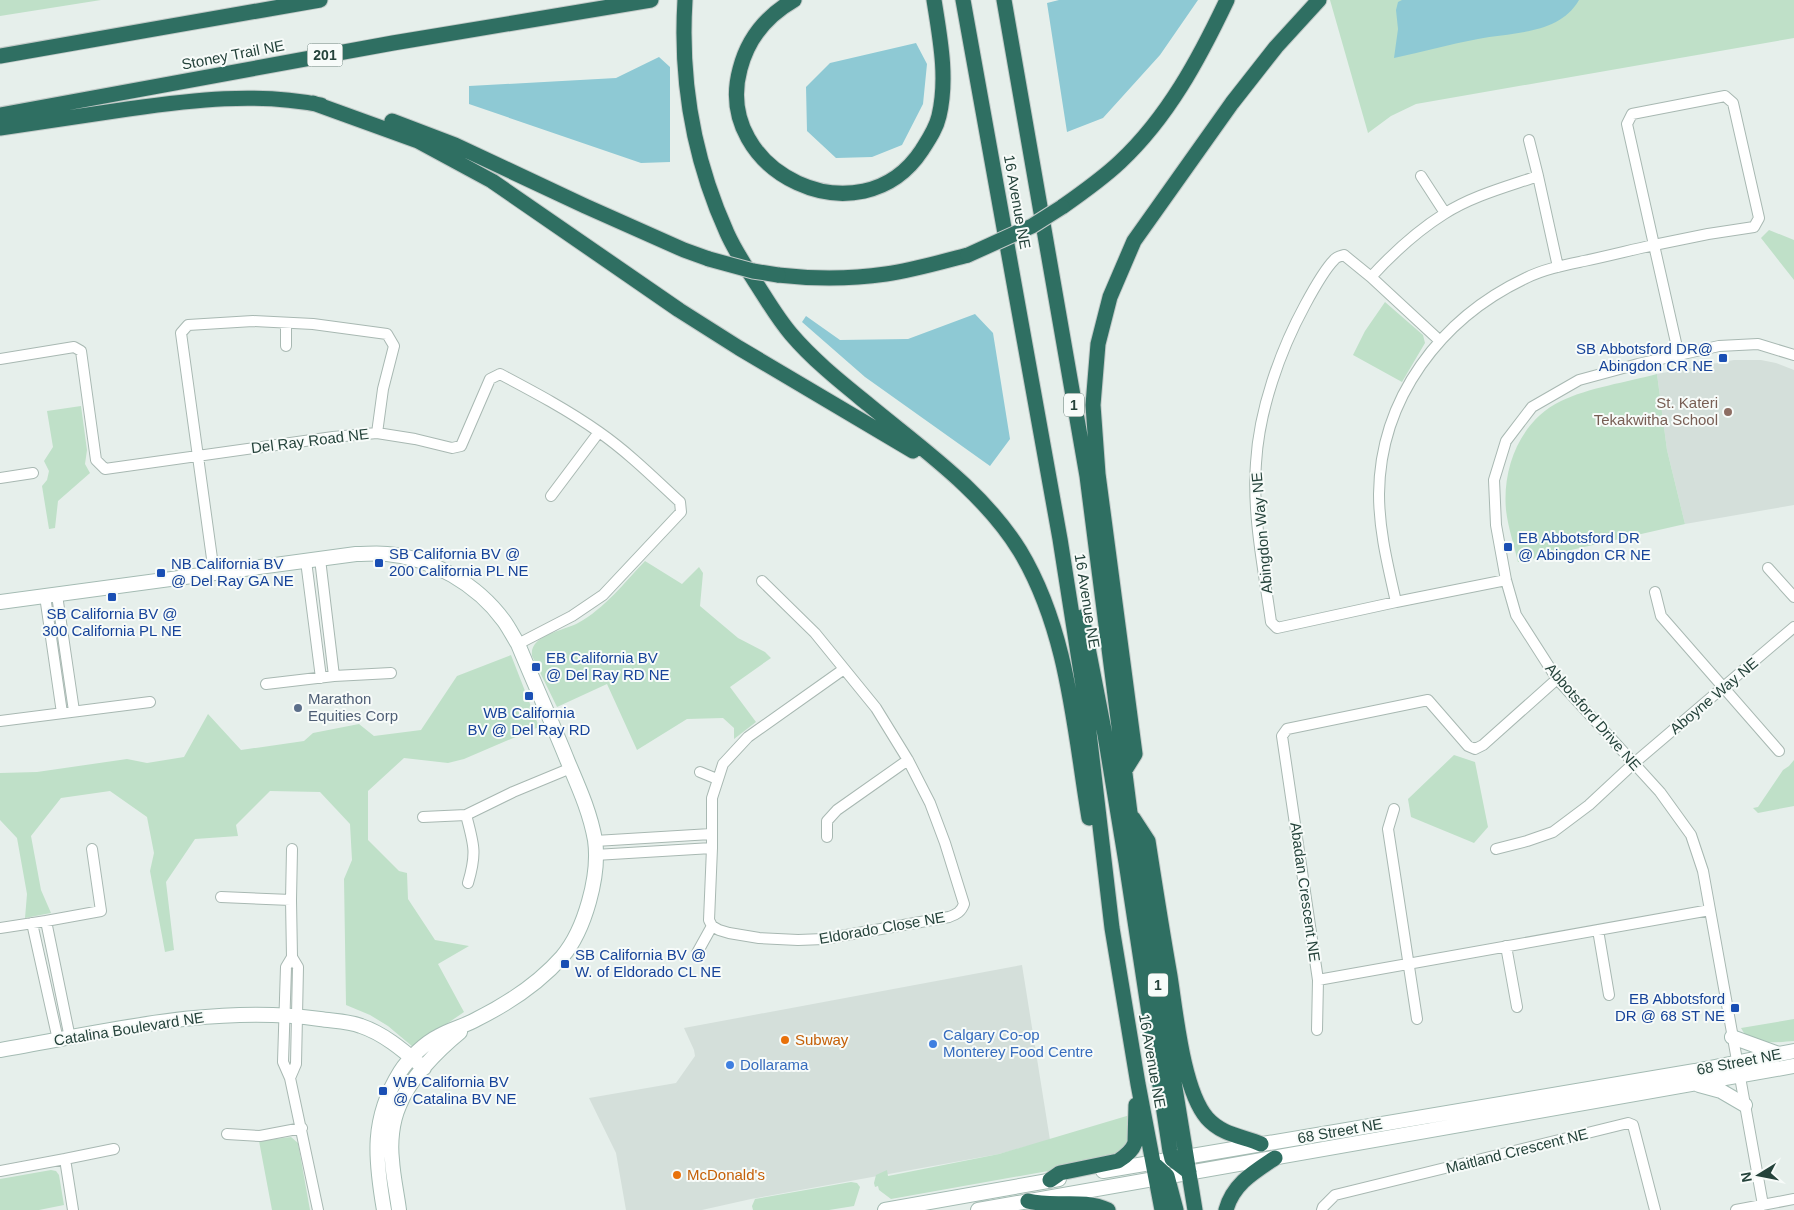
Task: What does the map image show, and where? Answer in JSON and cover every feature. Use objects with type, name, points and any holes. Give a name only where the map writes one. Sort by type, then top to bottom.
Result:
[{"type":"highway","points":[[27,51],[60,39],[260,0]]},
{"type":"highway","points":[[0,56],[320,0]]},
{"type":"highway","name":"Stoney Trail NE","points":[[0,115],[393,43],[651,0]]},
{"type":"highway","points":[[685,0],[685,75],[692,123],[709,187],[728,235],[740,257],[790,333],[812,356],[933,456],[971,491],[994,516],[1019,550],[1040,588],[1054,627],[1073,717],[1094,844],[1107,882]]},
{"type":"highway","points":[[794,0],[764,21],[748,46],[737,78],[739,115],[755,149],[772,168],[802,186],[820,192],[836,194],[875,188],[890,180],[917,158],[933,133],[938,118],[943,81],[943,57],[934,0]]},
{"type":"highway","name":"16 Avenue NE","points":[[964,0],[1060,539],[1084,698],[1112,928],[1153,1163]]},
{"type":"highway","name":"16 Avenue NE","points":[[1004,0],[1087,476],[1124,770],[1179,1158]]},
{"type":"highway","points":[[0,128],[208,100],[278,98],[313,103],[369,114],[419,130],[684,250],[709,259],[753,271],[778,274],[818,277],[884,275],[921,268],[968,255],[1032,226],[1062,207],[1120,162],[1167,108],[1182,87],[1227,0]]},
{"type":"highway","points":[[1124,770],[1135,754],[1098,474],[1093,405],[1098,344],[1107,306],[1134,241],[1232,103],[1276,48],[1319,0]]},
{"type":"highway","points":[[313,103],[418,141],[492,182],[679,310],[835,406],[930,461],[971,491]]},
{"type":"highway","points":[[1060,539],[1078,599],[1105,735],[1166,1132],[1179,1158],[1189,1172],[1195,1210]]},
{"type":"highway","points":[[1130,813],[1148,841],[1186,1070],[1192,1091],[1204,1114],[1214,1125],[1233,1136],[1261,1144]]},
{"type":"highway","points":[[1050,1180],[1060,1173],[1118,1161],[1125,1157],[1133,1148],[1136,1137],[1135,1123],[1138,1084]]},
{"type":"highway","points":[[1226,1210],[1233,1194],[1241,1183],[1253,1172],[1275,1158]]},
{"type":"highway","points":[[1153,1163],[1162,1177],[1176,1210]]},
{"type":"highway","points":[[1162,1177],[1162,1210]]},
{"type":"highway","points":[[1028,1201],[1042,1205],[1080,1203],[1108,1210]]},
{"type":"street","points":[[1506,580],[1396,602],[1380,530],[1379,493],[1383,451],[1394,417],[1422,363],[1439,340],[1464,316],[1492,296],[1527,277],[1558,267],[1654,245],[1708,234],[1754,228],[1759,218],[1733,103],[1725,96],[1632,114],[1627,124],[1654,245],[1679,356]]},
{"type":"street","points":[[1529,140],[1558,267]]},
{"type":"street","points":[[1421,176],[1445,213]]},
{"type":"street","points":[[1371,277],[1396,250],[1445,213],[1489,192],[1538,176]]},
{"type":"street","name":"Abingdon Way NE","points":[[1396,602],[1277,628],[1271,622],[1261,554],[1257,507],[1256,464],[1263,417],[1279,362],[1294,326],[1314,289],[1334,259],[1344,255],[1371,277],[1439,340]]},
{"type":"street","points":[[214,573],[181,333],[188,325],[253,321],[313,324],[387,334],[394,346],[383,389],[376,433]]},
{"type":"street","points":[[286,323],[286,346]]},
{"type":"street","name":"Abbotsford Drive NE","points":[[1763,1205],[1703,871],[1691,835],[1660,792],[1557,679],[1516,615],[1506,580],[1496,525],[1494,480],[1506,441],[1526,414],[1532,407],[1579,380],[1719,346],[1758,344],[1794,355]]},
{"type":"street","name":"Del Ray Road NE","points":[[0,359],[74,347],[81,351],[96,460],[105,469],[334,437],[376,433],[415,439],[452,448],[461,446],[490,379],[500,374],[546,399],[599,432],[637,462],[680,502],[681,512],[603,595],[572,616],[518,644]]},
{"type":"street","points":[[551,496],[599,432]]},
{"type":"street","points":[[0,478],[33,473]]},
{"type":"street","points":[[0,602],[356,554],[388,554],[431,565],[455,576],[480,595],[503,620],[518,644],[586,802],[595,841],[594,882],[586,910],[575,936],[563,956],[539,980],[477,1020],[448,1042],[408,1089],[398,1107],[393,1128],[392,1160],[400,1210]]},
{"type":"street","points":[[313,560],[334,676]]},
{"type":"street","points":[[313,560],[321,678]]},
{"type":"street","points":[[1768,568],[1794,597]]},
{"type":"street","name":"Eldorado Close NE","points":[[712,926],[730,933],[759,938],[824,939],[949,917],[958,914],[962,910],[964,899],[930,803],[908,760],[876,708],[815,633],[762,581]]},
{"type":"street","points":[[1655,592],[1661,616],[1779,750]]},
{"type":"street","points":[[51,595],[74,711]]},
{"type":"street","points":[[51,595],[62,713]]},
{"type":"street","name":"Aboyne Way NE","points":[[1496,849],[1553,832],[1589,805],[1633,764],[1794,627]]},
{"type":"street","points":[[697,953],[712,926],[708,914],[712,848],[712,798],[723,764],[748,737],[844,669]]},
{"type":"street","points":[[266,684],[334,676],[391,673]]},
{"type":"street","name":"Abadan Crescent NE","points":[[1557,679],[1483,745],[1475,749],[1468,746],[1428,700],[1287,729],[1282,736],[1318,980],[1710,910]]},
{"type":"street","points":[[0,721],[150,702]]},
{"type":"street","points":[[827,836],[828,822],[837,810],[908,760]]},
{"type":"street","points":[[423,817],[466,815],[513,792],[571,768]]},
{"type":"street","points":[[700,772],[717,779]]},
{"type":"street","points":[[1394,809],[1388,829],[1416,1019]]},
{"type":"street","points":[[466,815],[473,843],[474,863],[468,883]]},
{"type":"street","points":[[595,841],[712,834]]},
{"type":"street","points":[[595,855],[712,848]]},
{"type":"street","points":[[0,928],[101,911],[92,849]]},
{"type":"street","points":[[292,849],[292,957],[286,967],[290,1016],[283,1062],[290,1078],[302,1128],[318,1210]]},
{"type":"street","points":[[221,897],[291,900]]},
{"type":"street","points":[[46,921],[64,1039]]},
{"type":"street","points":[[32,923],[64,1039]]},
{"type":"street","points":[[1598,930],[1609,995]]},
{"type":"street","points":[[1506,946],[1517,1007]]},
{"type":"street","points":[[1317,1030],[1318,980]]},
{"type":"street","name":"Catalina Boulevard NE","points":[[0,1050],[177,1019],[211,1016],[290,1016],[360,1025],[379,1034],[424,1068]]},
{"type":"street","points":[[384,1210],[377,1162],[379,1126],[385,1105],[401,1071],[412,1058],[438,1036],[477,1020]]},
{"type":"street","points":[[1732,1037],[1776,1054]]},
{"type":"street","name":"68 Street NE","points":[[978,1210],[1691,1084],[1776,1054],[1794,1051]]},
{"type":"street","name":"68 Street NE","points":[[886,1210],[1050,1180],[1695,1070],[1794,1066]]},
{"type":"street","points":[[1691,1084],[1721,1091],[1745,1105]]},
{"type":"street","name":"Maitland Crescent NE","points":[[1322,1210],[1335,1195],[1628,1123],[1633,1125],[1655,1210]]},
{"type":"street","points":[[227,1134],[260,1136],[302,1128]]},
{"type":"street","points":[[0,1171],[114,1149]]},
{"type":"street","points":[[65,1159],[73,1210]]},
{"type":"street","points":[[1736,1210],[1794,1199]]},
{"type":"shaded area","name":"St. Kateri Tekakwitha School","points":[[1734,360],[1761,360],[1794,370],[1794,505],[1685,524],[1667,450],[1657,374]]},
{"type":"shaded area","points":[[1022,965],[1050,1140],[999,1154],[751,1199],[702,1210],[626,1210],[616,1153],[589,1098],[676,1083],[695,1056],[684,1028]]},
{"type":"green space","points":[[0,0],[101,0],[0,16]]},
{"type":"green space","points":[[1330,0],[1794,0],[1794,38],[1416,104],[1391,116],[1368,133]]},
{"type":"green space","points":[[1769,230],[1794,240],[1794,280],[1761,238]]},
{"type":"green space","points":[[1385,302],[1423,335],[1425,343],[1402,382],[1353,355],[1365,331]]},
{"type":"green space","points":[[1657,374],[1667,450],[1685,524],[1518,562],[1507,516],[1506,494],[1511,462],[1525,432],[1547,409],[1572,396]]},
{"type":"green space","points":[[81,406],[87,450],[85,464],[90,473],[58,501],[55,528],[49,529],[42,486],[47,480],[49,471],[44,461],[53,447],[47,411]]},
{"type":"green space","points":[[645,561],[682,584],[699,567],[703,573],[700,606],[738,638],[765,652],[771,658],[730,687],[756,722],[734,739],[734,728],[723,718],[687,719],[637,750],[607,684],[557,707],[532,656],[532,649],[541,638],[578,623],[597,610],[614,595]]},
{"type":"green space","points":[[511,655],[539,727],[464,759],[448,763],[404,758],[368,791],[368,840],[399,871],[407,873],[408,899],[435,940],[469,946],[438,964],[464,1012],[413,1047],[388,1026],[370,1015],[346,1005],[344,879],[352,860],[350,824],[320,792],[270,791],[236,825],[238,836],[195,839],[166,882],[174,950],[165,952],[150,871],[154,853],[147,817],[110,791],[61,798],[31,836],[41,890],[51,913],[25,918],[27,894],[17,838],[0,820],[0,773],[37,772],[127,759],[147,763],[184,757],[208,714],[241,750],[304,741],[313,733],[359,724],[374,736],[421,730],[457,676]]},
{"type":"green space","points":[[1454,755],[1475,762],[1488,827],[1474,843],[1411,817],[1408,799]]},
{"type":"green space","points":[[1794,760],[1794,806],[1758,813],[1753,808],[1758,807],[1783,770]]},
{"type":"green space","points":[[1794,1019],[1794,1041],[1757,1041],[1745,1034],[1741,1028]]},
{"type":"green space","points":[[1130,1115],[1131,1134],[1128,1144],[1120,1152],[1104,1161],[891,1199],[879,1190],[878,1186],[875,1187],[876,1175],[887,1170],[888,1176],[999,1154]]},
{"type":"green space","points":[[291,1137],[298,1143],[310,1210],[272,1210],[259,1141]]},
{"type":"green space","points":[[51,1170],[56,1171],[59,1175],[64,1205],[39,1210],[0,1210],[0,1179]]},
{"type":"green space","points":[[851,1182],[857,1183],[860,1187],[854,1206],[829,1210],[753,1210],[752,1206],[755,1199]]},
{"type":"water","points":[[1059,0],[1198,0],[1160,55],[1103,118],[1067,132],[1047,3]]},
{"type":"water","points":[[1402,0],[1579,0],[1560,20],[1547,26],[1520,33],[1467,41],[1394,58],[1398,29],[1396,10],[1398,2]]},
{"type":"water","points":[[916,43],[927,64],[923,104],[902,145],[872,157],[836,158],[807,131],[806,87],[830,63]]},
{"type":"water","points":[[659,57],[670,67],[670,162],[641,163],[469,104],[469,86],[616,78]]},
{"type":"water","points":[[975,314],[993,333],[1010,439],[990,466],[865,377],[802,322],[806,316],[840,340],[908,339]]},
{"type":"place","name":"SB Abbotsford DR@ Abingdon CR NE","points":[[1723,358]]},
{"type":"place","name":"St. Kateri Tekakwitha School","points":[[1728,412]]},
{"type":"place","name":"EB Abbotsford DR @ Abingdon CR NE","points":[[1508,547]]},
{"type":"place","name":"SB California BV @ 200 California PL NE","points":[[379,563]]},
{"type":"place","name":"NB California BV @ Del Ray GA NE","points":[[161,573]]},
{"type":"place","name":"SB California BV @ 300 California PL NE","points":[[112,597]]},
{"type":"place","name":"EB California BV @ Del Ray RD NE","points":[[536,667]]},
{"type":"place","name":"WB California BV @ Del Ray RD","points":[[529,696]]},
{"type":"place","name":"Marathon Equities Corp","points":[[298,708]]},
{"type":"place","name":"SB California BV @ W. of Eldorado CL NE","points":[[565,964]]},
{"type":"place","name":"EB Abbotsford DR @ 68 ST NE","points":[[1735,1008]]},
{"type":"place","name":"Subway","points":[[785,1040]]},
{"type":"place","name":"Calgary Co-op Monterey Food Centre","points":[[933,1044]]},
{"type":"place","name":"Dollarama","points":[[730,1065]]},
{"type":"place","name":"WB California BV @ Catalina BV NE","points":[[383,1091]]},
{"type":"place","name":"McDonald's","points":[[677,1175]]}]
